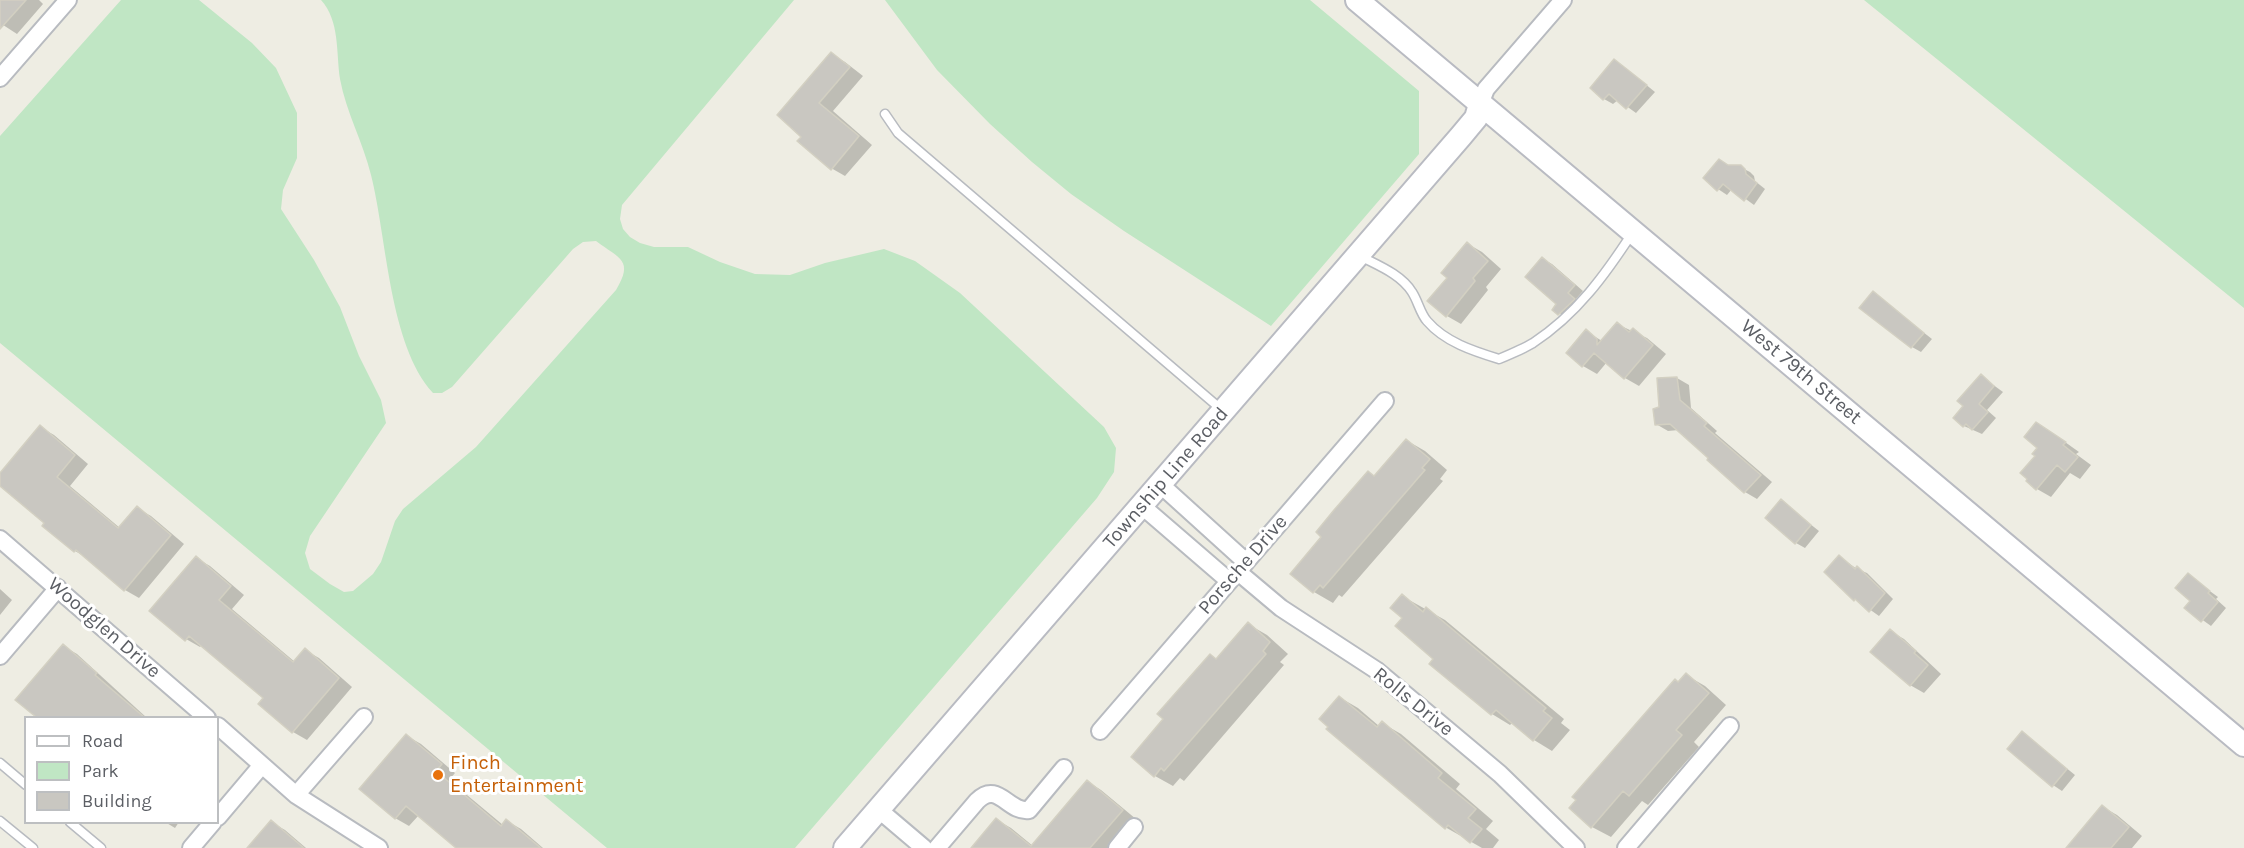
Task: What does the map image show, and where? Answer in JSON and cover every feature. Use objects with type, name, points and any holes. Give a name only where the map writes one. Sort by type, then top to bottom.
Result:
[{"type":"main road","name":"West 79th Street","points":[[1357,0],[2244,745]]},
{"type":"main road","name":"Township Line Road","points":[[845,848],[1476,118],[1480,104]]},
{"type":"street","points":[[0,78],[68,0]]},
{"type":"street","points":[[1480,104],[1486,89],[1563,0]]},
{"type":"street","name":"Porsche Drive","points":[[1101,731],[1385,401]]},
{"type":"street","name":"Rolls Drive","points":[[1161,485],[1237,571]]},
{"type":"street","name":"Rolls Drive","points":[[1142,506],[1237,571],[1281,608],[1376,670],[1500,774],[1576,848]]},
{"type":"street","name":"Woodglen Drive","points":[[0,539],[206,716]]},
{"type":"street","points":[[0,656],[58,588]]},
{"type":"street","points":[[296,795],[364,717]]},
{"type":"street","points":[[1626,848],[1730,726]]},
{"type":"street","points":[[219,727],[296,795],[379,848]]},
{"type":"street","points":[[219,816],[262,765]]},
{"type":"street","points":[[938,848],[985,794],[994,794],[1019,810],[1029,810],[1064,768]]},
{"type":"street","points":[[878,809],[924,848]]},
{"type":"street","points":[[191,848],[211,824]]},
{"type":"street","points":[[1117,848],[1134,827]]},
{"type":"lane","points":[[885,114],[898,133],[1224,411]]},
{"type":"lane","points":[[1358,255],[1391,272],[1412,291],[1425,320],[1443,335],[1472,351],[1499,359],[1532,344],[1566,318],[1604,277],[1634,232]]},
{"type":"lane","points":[[0,763],[24,783]]},
{"type":"lane","points":[[0,821],[33,848]]},
{"type":"lane","points":[[72,824],[101,848]]},
{"type":"green space","points":[[121,0],[199,0],[252,43],[276,68],[297,113],[297,158],[283,190],[281,209],[314,260],[340,307],[359,356],[381,400],[386,423],[310,536],[305,553],[310,569],[344,592],[353,591],[373,574],[381,562],[395,521],[403,509],[476,447],[616,290],[624,272],[624,266],[618,257],[596,241],[583,242],[573,249],[452,387],[442,393],[433,393],[418,372],[398,320],[371,175],[340,79],[334,27],[327,8],[321,0],[794,0],[622,205],[620,219],[623,229],[640,243],[654,247],[688,247],[720,262],[755,274],[790,275],[825,263],[884,249],[915,261],[960,293],[1104,427],[1116,448],[1114,472],[1097,498],[795,848],[607,848],[0,343],[0,136]]},
{"type":"green space","points":[[885,0],[1310,0],[1419,91],[1419,154],[1271,326],[1124,231],[1071,194],[1032,162],[990,124],[937,70]]},
{"type":"green space","points":[[1864,0],[2244,0],[2244,308]]},
{"type":"building","points":[[0,0],[26,0],[0,29]]},
{"type":"building","points":[[831,52],[850,67],[819,103],[859,136],[831,170],[797,141],[801,137],[777,115]]},
{"type":"building","points":[[1614,59],[1647,85],[1626,109],[1609,94],[1603,100],[1590,88]]},
{"type":"building","points":[[1719,159],[1728,165],[1741,165],[1746,174],[1757,183],[1744,201],[1723,184],[1717,191],[1703,178]]},
{"type":"building","points":[[1467,242],[1488,261],[1473,278],[1475,281],[1446,317],[1427,301],[1447,278],[1441,273]]},
{"type":"building","points":[[1542,257],[1575,285],[1568,293],[1575,299],[1558,315],[1552,310],[1556,304],[1525,277]]},
{"type":"building","points":[[1873,291],[1924,333],[1911,348],[1859,308]]},
{"type":"building","points":[[1617,322],[1629,332],[1633,328],[1653,345],[1624,379],[1594,353],[1582,367],[1566,353],[1586,329],[1597,339],[1597,345]]},
{"type":"building","points":[[1981,374],[1994,386],[1979,404],[1988,412],[1972,430],[1966,424],[1963,427],[1953,418],[1963,406],[1957,401]]},
{"type":"building","points":[[1677,377],[1680,400],[1707,423],[1704,426],[1761,475],[1744,493],[1670,424],[1655,425],[1653,409],[1659,407],[1657,378]]},
{"type":"building","points":[[2036,422],[2066,442],[2063,445],[2078,457],[2065,472],[2057,465],[2036,490],[2020,473],[2035,456],[2032,454],[2037,448],[2024,437]]},
{"type":"building","points":[[40,425],[75,455],[57,477],[118,528],[137,506],[171,535],[124,591],[76,550],[74,552],[42,526],[44,523],[0,486],[0,473]]},
{"type":"building","points":[[1406,439],[1430,459],[1422,468],[1425,470],[1323,588],[1320,585],[1313,593],[1290,574],[1321,537],[1316,532],[1334,510],[1368,471],[1374,476]]},
{"type":"building","points":[[1781,499],[1811,525],[1795,544],[1765,518]]},
{"type":"building","points":[[1839,555],[1855,569],[1857,566],[1885,593],[1869,612],[1824,572]]},
{"type":"building","points":[[196,556],[231,586],[219,600],[293,662],[305,648],[339,678],[292,733],[258,704],[263,698],[189,636],[185,641],[149,611]]},
{"type":"building","points":[[2188,573],[2210,591],[2208,593],[2218,602],[2201,622],[2184,608],[2190,601],[2175,588]]},
{"type":"building","points":[[1402,594],[1423,612],[1426,607],[1546,708],[1543,711],[1552,718],[1533,741],[1496,710],[1491,715],[1429,664],[1433,659],[1395,626],[1402,618],[1390,608]]},
{"type":"building","points":[[1248,622],[1270,642],[1263,651],[1266,654],[1164,771],[1161,768],[1154,777],[1131,757],[1163,719],[1157,714],[1210,654],[1216,659]]},
{"type":"building","points":[[1890,629],[1916,651],[1914,653],[1928,665],[1910,686],[1870,652]]},
{"type":"building","points":[[63,644],[143,716],[35,716],[15,700]]},
{"type":"building","points":[[1686,673],[1709,693],[1676,730],[1682,735],[1629,796],[1623,791],[1591,828],[1569,808],[1576,800],[1572,797],[1675,679],[1678,682]]},
{"type":"building","points":[[1339,696],[1377,727],[1382,721],[1442,773],[1438,778],[1476,809],[1468,818],[1482,829],[1470,843],[1448,825],[1445,829],[1326,729],[1328,727],[1319,719]]},
{"type":"building","points":[[2022,731],[2067,769],[2052,787],[2007,749]]},
{"type":"building","points":[[406,734],[442,764],[436,771],[501,826],[506,819],[541,848],[456,848],[406,806],[395,819],[359,789]]},
{"type":"building","points":[[1087,780],[1123,810],[1090,848],[971,848],[996,818],[1031,846]]},
{"type":"building","points":[[2102,805],[2129,827],[2111,848],[2066,848]]},
{"type":"building","points":[[271,820],[304,848],[247,848]]},
{"type":"place","name":"Finch Entertainment","points":[[438,775]]}]
